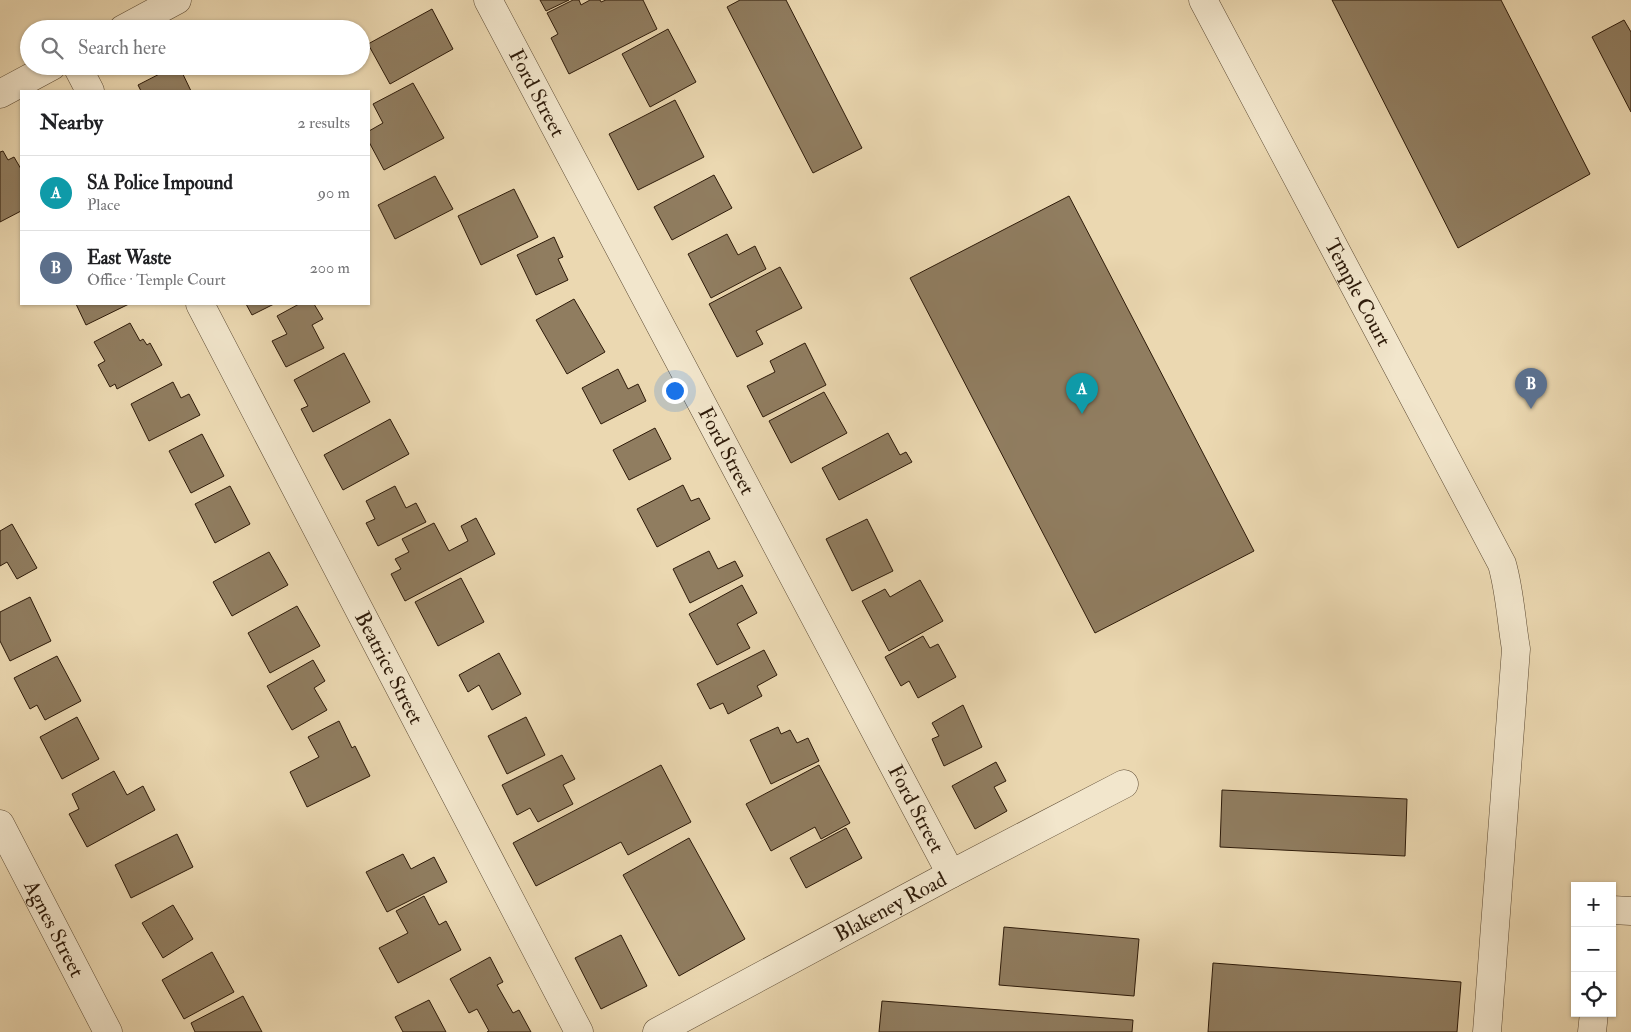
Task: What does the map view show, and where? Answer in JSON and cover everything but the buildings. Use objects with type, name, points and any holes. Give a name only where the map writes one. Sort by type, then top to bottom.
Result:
[{"type":"street","points":[[140,20],[178,0]]},
{"type":"street","name":"Ford Street","points":[[488,0],[951,874]]},
{"type":"street","name":"Temple Court","points":[[1203,0],[1502,564],[1509,588],[1510,615],[1516,649],[1487,1032]]},
{"type":"street","points":[[0,94],[35,75]]},
{"type":"street","points":[[82,75],[89,90]]},
{"type":"street","name":"Beatrice Street","points":[[201,305],[580,1032]]},
{"type":"street","name":"Blakeney Road","points":[[657,1032],[951,874],[1124,784]]},
{"type":"street","name":"Agnes Street","points":[[0,824],[108,1032]]},
{"type":"street","points":[[1616,910],[1631,911]]},
{"type":"street","points":[[1592,1032],[1594,1017]]},
{"type":"place","name":"East Waste","points":[[1531,409]]},
{"type":"place","name":"SA Police Impound","points":[[1082,414]]}]
